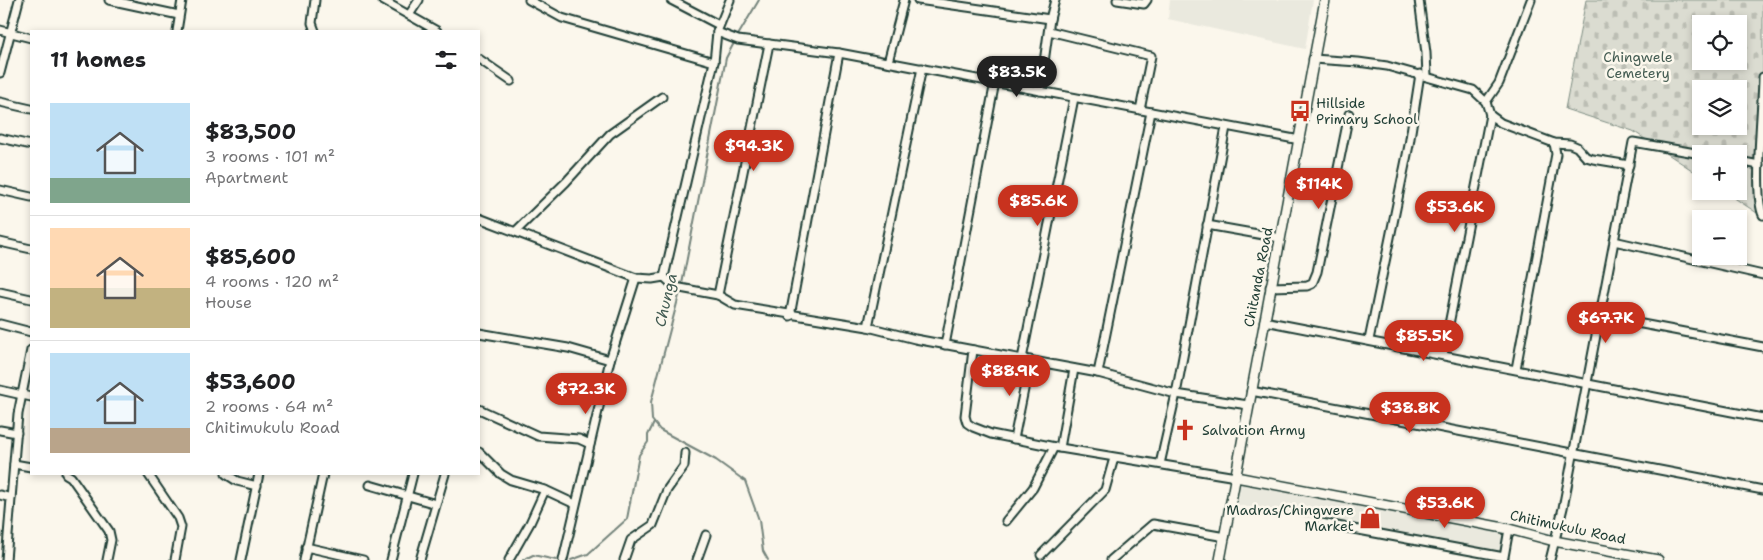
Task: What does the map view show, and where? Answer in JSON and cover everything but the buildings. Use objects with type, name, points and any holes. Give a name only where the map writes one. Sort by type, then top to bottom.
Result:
[{"type":"street","points":[[0,73],[19,0]]},
{"type":"street","points":[[109,0],[179,15]]},
{"type":"street","points":[[177,30],[182,0]]},
{"type":"street","points":[[314,0],[312,23],[315,30]]},
{"type":"street","points":[[382,0],[435,30]]},
{"type":"street","points":[[410,15],[419,0]]},
{"type":"street","points":[[529,0],[562,18],[714,62]]},
{"type":"street","points":[[671,0],[735,39],[839,53],[1300,140]]},
{"type":"street","points":[[664,276],[714,62],[718,28],[730,0]]},
{"type":"street","points":[[888,62],[904,0]]},
{"type":"street","points":[[918,0],[1050,20]]},
{"type":"street","points":[[1040,91],[1050,20],[1055,0]]},
{"type":"street","points":[[1117,0],[1144,4],[1147,0]]},
{"type":"street","name":"Chitanda Road","points":[[1220,560],[1325,0]]},
{"type":"street","points":[[1369,340],[1424,75],[1426,53],[1419,0]]},
{"type":"street","points":[[1486,102],[1498,83],[1531,0]]},
{"type":"street","points":[[0,30],[30,38]]},
{"type":"street","points":[[1049,31],[1151,56],[1140,110]]},
{"type":"street","points":[[718,295],[770,44]]},
{"type":"street","points":[[790,316],[839,53]]},
{"type":"street","points":[[1313,59],[1358,62],[1424,75],[1473,90],[1486,102],[1490,115],[1443,355]]},
{"type":"street","points":[[480,60],[511,81]]},
{"type":"street","points":[[868,327],[922,68]]},
{"type":"street","points":[[1763,77],[1759,165],[1760,203],[1763,214]]},
{"type":"street","points":[[945,345],[995,82]]},
{"type":"street","points":[[516,231],[566,182],[610,134],[662,97]]},
{"type":"street","points":[[1014,439],[1026,360],[1074,98]]},
{"type":"street","points":[[0,102],[30,109]]},
{"type":"street","points":[[1098,373],[1151,112]]},
{"type":"street","points":[[1270,287],[1307,286],[1312,284],[1348,114]]},
{"type":"street","points":[[1490,115],[1501,123],[1554,143],[1570,144],[1577,147],[1586,157],[1592,160],[1629,164]]},
{"type":"street","points":[[1160,464],[1176,394],[1226,127]]},
{"type":"street","points":[[0,138],[30,145]]},
{"type":"street","points":[[1550,560],[1573,455],[1633,142],[1692,152]]},
{"type":"street","points":[[1516,369],[1556,154],[1554,143]]},
{"type":"street","points":[[1747,163],[1759,165]]},
{"type":"street","points":[[0,190],[30,197]]},
{"type":"street","points":[[480,218],[636,278],[652,279],[664,276]]},
{"type":"street","points":[[1207,225],[1280,238]]},
{"type":"street","points":[[1614,241],[1763,275]]},
{"type":"street","points":[[0,242],[30,249]]},
{"type":"street","points":[[664,276],[675,287],[718,295],[735,305],[790,316],[868,327],[945,345],[1098,373],[1176,394],[1248,405]]},
{"type":"street","points":[[563,560],[610,360],[636,278]]},
{"type":"street","points":[[0,292],[30,299]]},
{"type":"street","points":[[1600,316],[1763,346]]},
{"type":"street","points":[[1264,321],[1587,382],[1763,418]]},
{"type":"street","points":[[0,324],[30,332]]},
{"type":"street","points":[[480,333],[568,348],[610,360]]},
{"type":"street","points":[[973,350],[966,392],[965,416],[967,423],[991,434],[1057,448],[1236,478]]},
{"type":"street","points":[[8,560],[17,433],[30,355]]},
{"type":"street","points":[[1006,521],[1032,488],[1057,448],[1074,369]]},
{"type":"street","points":[[0,390],[30,397]]},
{"type":"street","points":[[1251,391],[1573,455],[1763,490]]},
{"type":"street","points":[[480,409],[538,436],[579,439],[590,444]]},
{"type":"street","points":[[0,430],[17,433]]},
{"type":"street","points":[[480,453],[501,474],[511,480],[545,490],[575,504]]},
{"type":"street","points":[[624,560],[631,540],[653,525],[668,490],[684,466],[686,453]]},
{"type":"street","points":[[1041,555],[1105,490],[1114,458]]},
{"type":"street","points":[[14,464],[30,466]]},
{"type":"street","points":[[68,475],[109,531],[111,540],[107,560]]},
{"type":"street","points":[[149,475],[178,518],[181,527],[175,560]]},
{"type":"street","points":[[228,475],[237,481],[257,486]]},
{"type":"street","points":[[241,560],[259,475]]},
{"type":"street","points":[[304,560],[323,475]]},
{"type":"street","points":[[391,560],[413,475]]},
{"type":"street","points":[[420,560],[445,475]]},
{"type":"street","name":"Chitimukulu Road","points":[[1236,478],[1509,529],[1554,541],[1658,560]]},
{"type":"street","points":[[370,485],[436,504]]},
{"type":"street","points":[[509,560],[530,523],[545,490]]},
{"type":"street","points":[[0,495],[11,498]]},
{"type":"street","points":[[1321,523],[1504,557],[1509,529]]},
{"type":"street","points":[[1111,560],[1153,524],[1225,537]]},
{"type":"street","points":[[697,560],[706,535]]},
{"type":"street","points":[[306,547],[363,560]]},
{"type":"shaded area","points":[[1170,0],[1313,0],[1305,49],[1168,19]]},
{"type":"shaded area","name":"Madras/Chingwere Market","points":[[1241,484],[1504,532],[1502,553],[1237,505]]},
{"type":"green space","name":"Chingwele Cemetery","points":[[1586,0],[1763,0],[1763,217],[1738,200],[1747,200],[1747,145],[1692,145],[1692,170],[1633,131],[1565,109]]},
{"type":"waterway","name":"Chunga","points":[[737,37],[759,0]]},
{"type":"waterway","name":"Chunga","points":[[735,41],[726,58],[682,284],[651,402],[652,420],[660,430],[716,460],[745,481],[759,520],[763,551],[768,560]]},
{"type":"waterway","points":[[571,560],[588,554],[627,519],[639,455],[648,442],[648,435],[654,423]]},
{"type":"waterway","points":[[523,560],[533,555],[556,560]]},
{"type":"place","name":"Hillside Primary School","points":[[1300,111]]},
{"type":"place","name":"Salvation Army","points":[[1185,430]]},
{"type":"place","name":"Madras/Chingwere Market","points":[[1370,518]]}]
